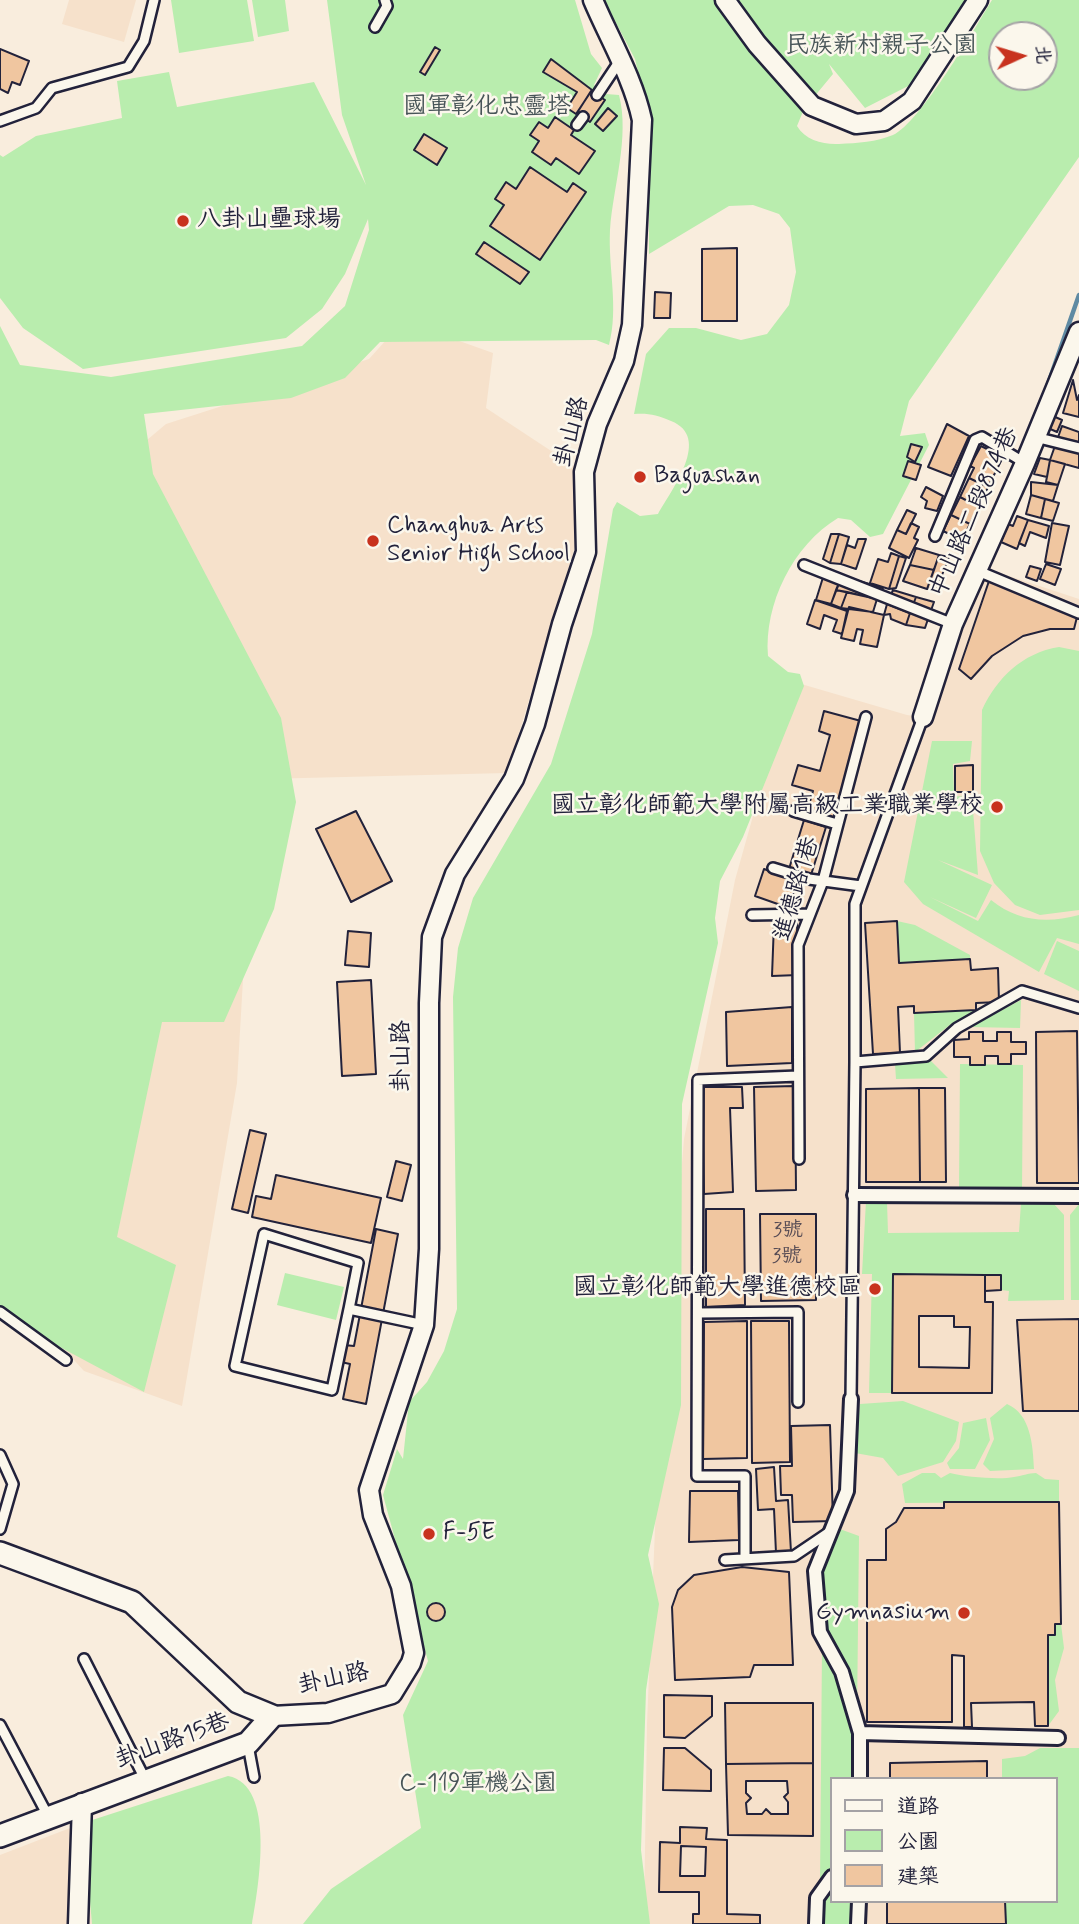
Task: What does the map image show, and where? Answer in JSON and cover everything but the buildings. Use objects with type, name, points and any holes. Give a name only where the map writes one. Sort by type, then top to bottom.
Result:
[{"type":"street","name":"卦山路","points":[[0,1553],[132,1602],[238,1702],[272,1716],[328,1713],[376,1700],[392,1693],[411,1662],[414,1653],[401,1586],[373,1515],[369,1490],[424,1325],[429,1249],[429,1003],[432,937],[455,874],[514,779],[535,724],[562,624],[586,552],[584,472],[597,424],[624,361],[632,325],[642,120],[635,88],[619,62],[593,0]]},
{"type":"street","points":[[725,0],[757,44],[812,106],[856,124],[884,121],[912,101],[978,0]]},
{"type":"street","name":"中山路二段874巷","points":[[923,717],[953,624],[978,571],[1022,461],[1075,354],[1079,332]]},
{"type":"street","points":[[854,1195],[1079,1196]]},
{"type":"street","points":[[850,1399],[847,1491],[815,1571],[820,1632],[842,1672],[860,1732],[860,1777]]},
{"type":"street","name":"卦山路15巷","points":[[0,1836],[145,1779],[248,1743],[272,1716]]},
{"type":"street","points":[[860,1732],[1058,1738]]},
{"type":"street","points":[[78,1924],[82,1803]]},
{"type":"street","points":[[816,1924],[817,1898],[830,1880]]},
{"type":"street","points":[[858,1924],[859,1903]]},
{"type":"lane","points":[[0,121],[36,108],[52,88],[128,67],[144,41],[155,0]]},
{"type":"lane","points":[[375,27],[387,6],[385,0]]},
{"type":"lane","points":[[597,95],[619,62]]},
{"type":"lane","points":[[1035,437],[1079,448]]},
{"type":"lane","points":[[935,536],[975,440],[982,438],[1022,461]]},
{"type":"lane","points":[[804,565],[953,624]]},
{"type":"lane","points":[[978,571],[1079,613]]},
{"type":"lane","name":"進德路1巷","points":[[799,1160],[798,945],[823,881],[866,717]]},
{"type":"lane","points":[[850,1399],[855,904],[923,717]]},
{"type":"lane","points":[[793,811],[836,824]]},
{"type":"lane","points":[[773,868],[823,881],[861,886]]},
{"type":"lane","points":[[752,915],[810,914]]},
{"type":"lane","points":[[855,1062],[926,1056],[957,1028],[1021,991],[1079,1008]]},
{"type":"lane","points":[[745,1558],[745,1476],[697,1476],[698,1080],[798,1076]]},
{"type":"lane","points":[[264,1234],[358,1264],[349,1309],[332,1390],[235,1366],[264,1234]]},
{"type":"lane","points":[[349,1309],[424,1325]]},
{"type":"lane","points":[[0,1312],[66,1360]]},
{"type":"lane","points":[[699,1313],[798,1312],[797,1402]]},
{"type":"lane","points":[[0,1455],[13,1484],[0,1529]]},
{"type":"lane","points":[[725,1560],[794,1556],[831,1531]]},
{"type":"lane","points":[[84,1659],[145,1779]]},
{"type":"lane","points":[[0,1725],[48,1816]]},
{"type":"lane","points":[[248,1743],[254,1777]]},
{"type":"shaded area","points":[[69,0],[136,0],[124,42],[62,24]]},
{"type":"shaded area","name":"Changhua Arts Senior High School","points":[[451,338],[493,353],[486,408],[577,468],[582,523],[507,773],[222,780],[144,478],[147,440],[166,424],[369,359],[387,339]]},
{"type":"shaded area","name":"國立彰化師範大學進德校區","points":[[982,567],[1079,599],[1079,1924],[648,1924],[644,1914],[647,1724],[658,1455],[684,1139],[735,880],[791,681],[907,715],[934,719]]},
{"type":"shaded area","points":[[0,680],[248,893],[237,1083],[182,1406],[84,1371],[0,1279]]},
{"type":"shaded area","points":[[83,1823],[92,1924],[0,1924],[0,1855]]},
{"type":"green space","points":[[171,0],[247,0],[254,41],[179,53]]},
{"type":"green space","points":[[252,0],[285,0],[289,31],[258,37]]},
{"type":"green space","name":"國軍彰化忠靈塔","points":[[327,0],[575,0],[591,54],[602,68],[594,85],[606,94],[619,95],[622,111],[622,145],[610,230],[612,331],[609,345],[596,340],[380,342],[345,378],[291,398],[144,414],[153,474],[281,718],[296,802],[274,909],[224,1022],[162,1022],[117,1237],[176,1265],[144,1392],[0,1315],[0,326],[20,365],[111,377],[302,346],[345,306],[369,230],[368,219],[345,274],[322,309],[286,338],[83,369],[23,328],[0,298],[0,155],[3,157],[36,136],[122,118],[117,81],[169,72],[177,107],[314,82],[366,185],[342,115]]},
{"type":"green space","points":[[604,0],[980,0],[918,81],[865,108],[829,64],[833,74],[804,109],[797,126],[810,138],[833,144],[880,139],[893,135],[904,127],[946,74],[992,0],[1079,0],[1079,157],[909,401],[900,436],[925,433],[929,445],[883,534],[870,537],[851,520],[838,518],[822,530],[795,560],[785,578],[771,616],[768,656],[788,672],[800,674],[804,686],[743,837],[720,881],[715,918],[718,943],[682,1104],[681,1405],[648,1555],[659,1604],[646,1690],[641,1850],[650,1924],[303,1924],[331,1889],[421,1828],[403,1715],[428,1661],[383,1495],[397,1449],[403,1459],[409,1402],[427,1382],[444,1351],[457,1309],[453,997],[458,948],[473,898],[551,764],[592,634],[613,509],[617,502],[640,516],[658,514],[685,464],[689,451],[688,439],[683,429],[657,416],[634,414],[646,354],[669,328],[696,328],[741,340],[767,334],[789,305],[796,272],[790,228],[779,214],[753,205],[729,206],[649,254],[649,118],[635,59]]},
{"type":"green space","points":[[1059,647],[1079,651],[1079,910],[1040,915],[1015,905],[994,883],[980,851],[982,710],[995,688],[1012,669],[1033,655]]},
{"type":"green space","points":[[932,741],[972,741],[970,761],[953,764],[954,796],[972,797],[978,875],[938,860],[992,885],[976,918],[930,897],[978,921],[991,900],[1011,912],[1032,919],[1079,915],[1079,944],[1057,938],[1039,972],[923,904],[904,882]]},
{"type":"green space","points":[[897,921],[915,925],[970,955],[970,959],[899,963]]},
{"type":"green space","points":[[1057,941],[1079,951],[1079,991],[1044,974]]},
{"type":"green space","points":[[1021,1000],[1020,1028],[970,1027]]},
{"type":"green space","points":[[976,1010],[975,1015],[951,1024],[915,1052],[914,1013]]},
{"type":"green space","points":[[931,1061],[948,1078],[896,1079],[895,1064]]},
{"type":"green space","points":[[960,1064],[1023,1065],[1022,1191],[959,1190]]},
{"type":"green space","points":[[866,1201],[887,1202],[888,1233],[1019,1232],[1021,1203],[1053,1203],[1064,1215],[1064,1300],[1008,1301],[1009,1291],[1001,1290],[1001,1275],[893,1274],[892,1393],[869,1393],[872,1274],[862,1274]]},
{"type":"green space","points":[[1079,1204],[1079,1300],[1071,1300],[1070,1215]]},
{"type":"green space","points":[[285,1273],[344,1287],[336,1320],[277,1305]]},
{"type":"green space","points":[[903,1401],[959,1422],[956,1441],[943,1462],[898,1476],[883,1458],[855,1453],[860,1404]]},
{"type":"green space","points":[[1007,1404],[1021,1415],[1026,1423],[1034,1469],[990,1471],[983,1464],[994,1439],[990,1418]]},
{"type":"green space","points":[[986,1418],[990,1440],[975,1469],[950,1469],[947,1463],[959,1448],[963,1423]]},
{"type":"green space","points":[[922,1473],[935,1473],[941,1478],[950,1473],[1000,1478],[1036,1473],[1045,1479],[1059,1480],[1059,1502],[905,1503],[902,1484]]},
{"type":"green space","points":[[837,1528],[859,1536],[857,1716],[823,1631],[820,1571]]},
{"type":"green space","points":[[1055,1624],[1061,1624],[1064,1648],[1055,1680],[1059,1711],[1048,1726],[1048,1635],[1055,1635]]},
{"type":"green space","points":[[822,1646],[838,1673],[855,1729],[854,1777],[830,1777],[830,1874],[820,1884]]},
{"type":"green space","points":[[1040,1748],[1079,1748],[1079,1924],[1006,1924],[1005,1903],[1058,1903],[1058,1777],[1002,1777],[1002,1759],[1025,1756]]},
{"type":"green space","points":[[228,1776],[243,1784],[253,1798],[259,1818],[260,1864],[252,1924],[92,1924],[83,1823]]},
{"type":"green space","points":[[830,1884],[830,1903],[854,1903],[854,1924],[820,1924],[820,1899]]},
{"type":"waterway","points":[[1048,384],[1079,295]]},
{"type":"place","name":"八卦山壘球場","points":[[183,221]]},
{"type":"place","name":"Baguashan","points":[[640,477]]},
{"type":"place","name":"Changhua Arts Senior High School","points":[[373,541]]},
{"type":"place","name":"國立彰化師範大學附屬高級工業職業學校","points":[[997,807]]},
{"type":"place","name":"國立彰化師範大學進德校區","points":[[875,1289]]},
{"type":"place","name":"F-5E","points":[[429,1534]]},
{"type":"place","name":"Gymnasium","points":[[964,1613]]},
{"type":"park label","name":"民族新村親子公園","points":[[881,47]]},
{"type":"park label","name":"C-119軍機公園","points":[[478,1785]]}]
